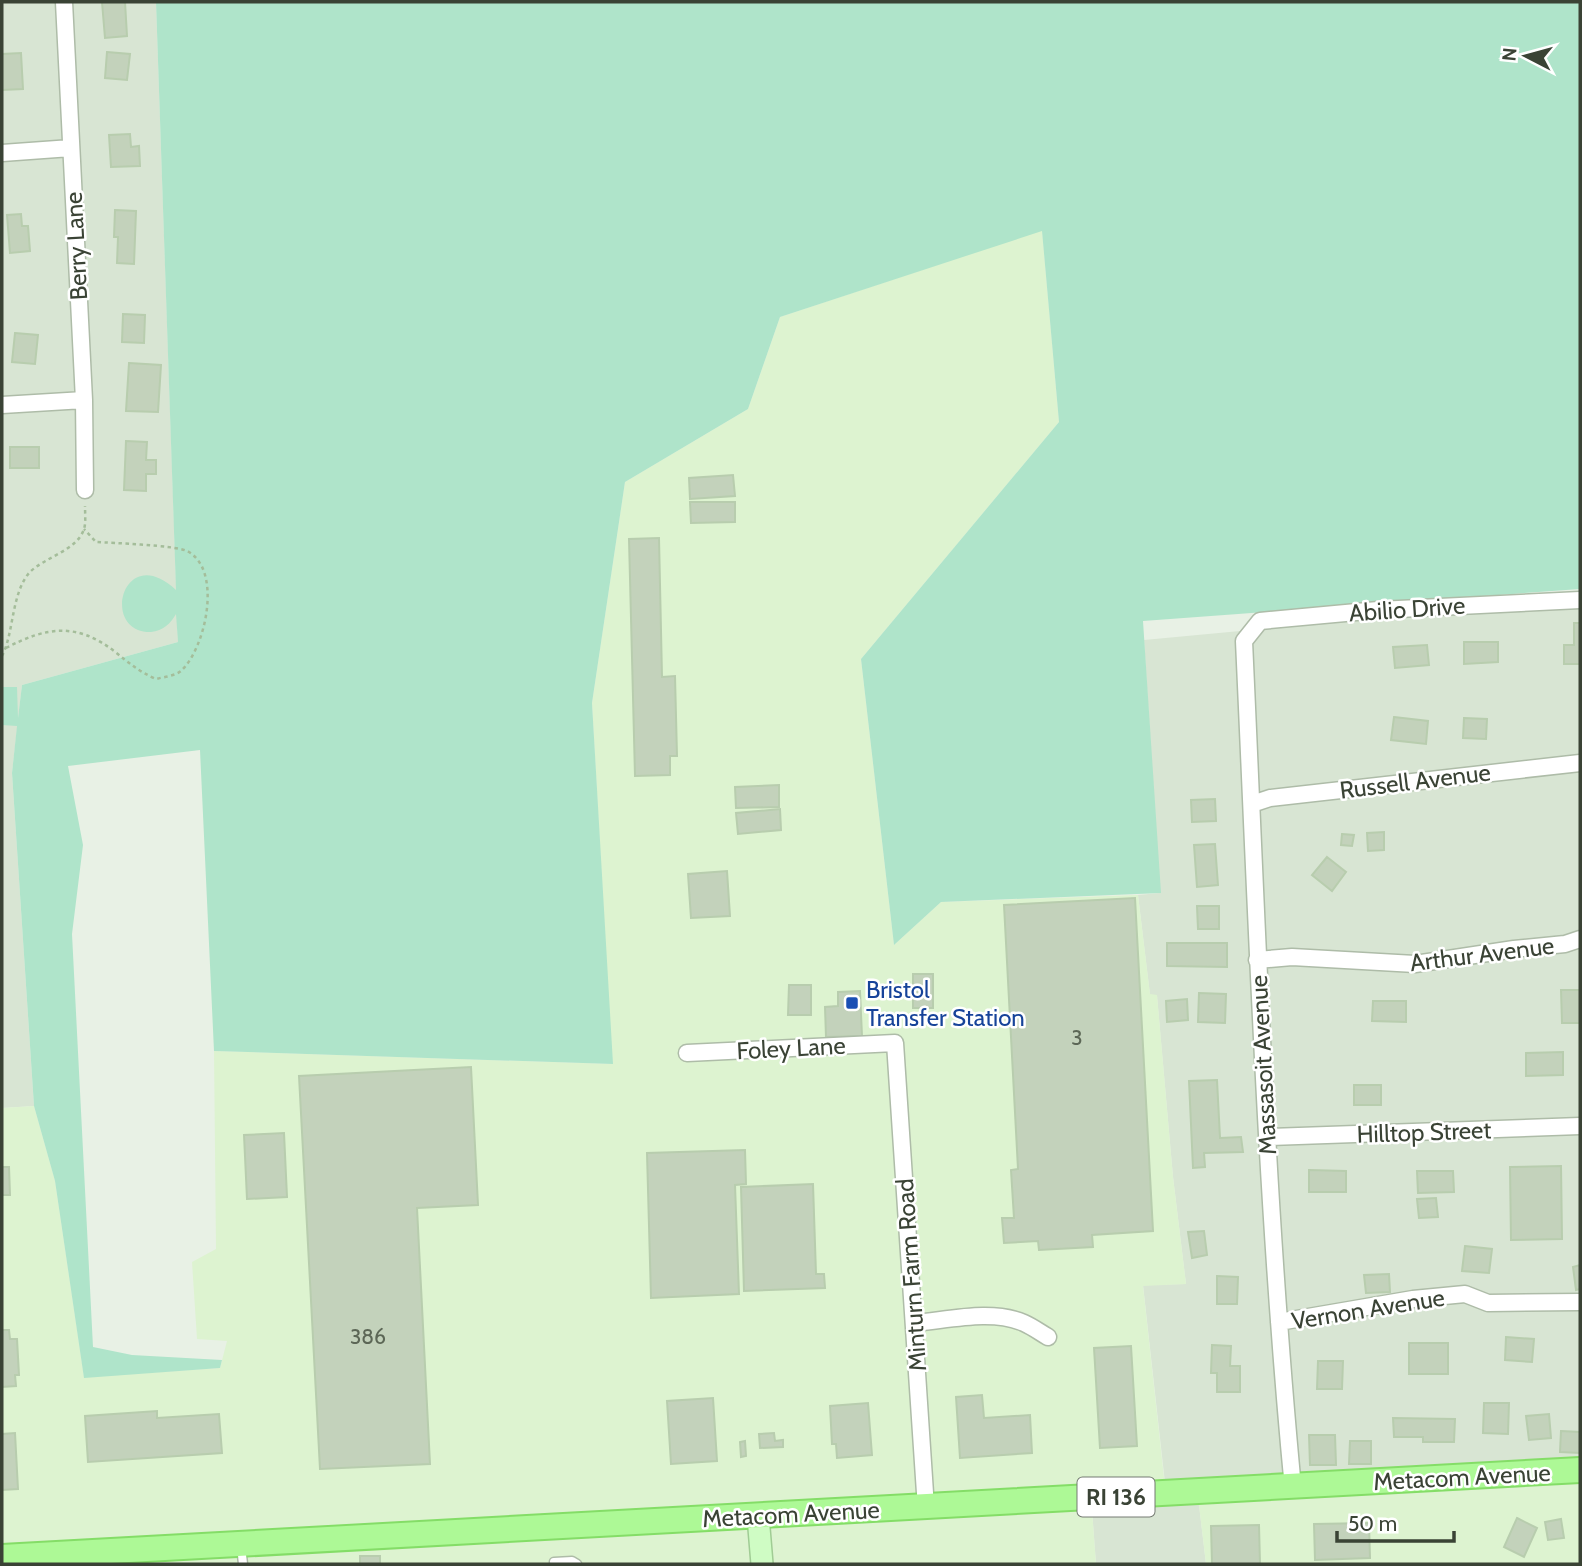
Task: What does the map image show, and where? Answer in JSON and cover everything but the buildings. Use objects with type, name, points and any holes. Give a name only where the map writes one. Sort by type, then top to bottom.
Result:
[{"type":"main road","name":"Metacom Avenue","points":[[2,1558],[242,1554],[758,1516],[1580,1470]]},
{"type":"street","name":"Berry Lane","points":[[64,2],[84,400],[85,490]]},
{"type":"street","points":[[2,153],[71,148]]},
{"type":"street","points":[[2,405],[84,400]]},
{"type":"street","name":"Abilio Drive","points":[[1244,641],[1260,621],[1378,610],[1580,600]]},
{"type":"street","name":"Massasoit Avenue","points":[[1244,641],[1257,960],[1279,1322],[1293,1488]]},
{"type":"street","name":"Russell Avenue","points":[[1252,804],[1270,798],[1580,763]]},
{"type":"street","name":"Arthur Avenue","points":[[1257,960],[1292,957],[1415,964],[1565,944],[1580,939]]},
{"type":"street","name":"Foley Lane","points":[[687,1053],[895,1043]]},
{"type":"street","name":"Minturn Farm Road","points":[[895,1043],[926,1508]]},
{"type":"street","name":"Hilltop Street","points":[[1268,1138],[1580,1126]]},
{"type":"street","name":"Vernon Avenue","points":[[1279,1322],[1413,1299],[1465,1294],[1488,1303],[1580,1302]]},
{"type":"street","points":[[915,1323],[970,1317],[996,1318],[1024,1323],[1048,1338]]},
{"type":"street","points":[[758,1516],[762,1564]]},
{"type":"lane","points":[[554,1562],[572,1561],[577,1564]]},
{"type":"path","points":[[2,656],[14,606],[29,574],[74,542],[84,529],[85,490]]},
{"type":"path","points":[[6,648],[34,633],[63,629],[94,638],[136,670],[156,679],[180,673],[201,643],[208,603],[201,564],[186,551],[96,542],[84,529]]},
{"type":"shaded area","points":[[2,2],[156,2],[178,642],[22,685],[12,773],[34,1106],[2,1108]]},
{"type":"shaded area","points":[[156,2],[1580,2],[1580,589],[1143,621],[1161,893],[941,902],[894,945],[861,659],[1059,422],[1042,231],[780,317],[748,409],[625,482],[592,703],[613,1064],[214,1051],[200,750],[68,766],[83,845],[72,934],[93,1347],[132,1355],[222,1360],[220,1368],[84,1378],[55,1181],[34,1106],[12,773],[17,726],[2,725],[2,687],[17,687],[18,718],[22,685],[178,642],[176,614],[166,626],[151,632],[135,628],[126,619],[122,606],[124,593],[131,582],[142,576],[158,577],[176,590]]},
{"type":"shaded area","points":[[1042,230],[1059,422],[861,659],[894,945],[941,902],[1138,895],[1150,994],[1157,995],[1173,1177],[1186,1284],[1143,1286],[1167,1505],[1092,1510],[1096,1564],[2,1564],[2,1108],[34,1106],[55,1181],[84,1377],[220,1368],[227,1341],[197,1339],[192,1262],[216,1249],[214,1051],[612,1064],[592,703],[625,482],[748,409],[780,317]]},
{"type":"shaded area","points":[[1580,599],[1580,1457],[1165,1483],[1143,1285],[1186,1284],[1173,1177],[1157,996],[1150,995],[1138,895],[1160,893],[1144,640]]},
{"type":"shaded area","points":[[1580,1480],[1580,1564],[1206,1564],[1199,1505]]},
{"type":"shaded area","points":[[1199,1505],[1206,1564],[1096,1564],[1092,1510]]},
{"type":"place","name":"Bristol Transfer Station","points":[[852,1003]]}]
